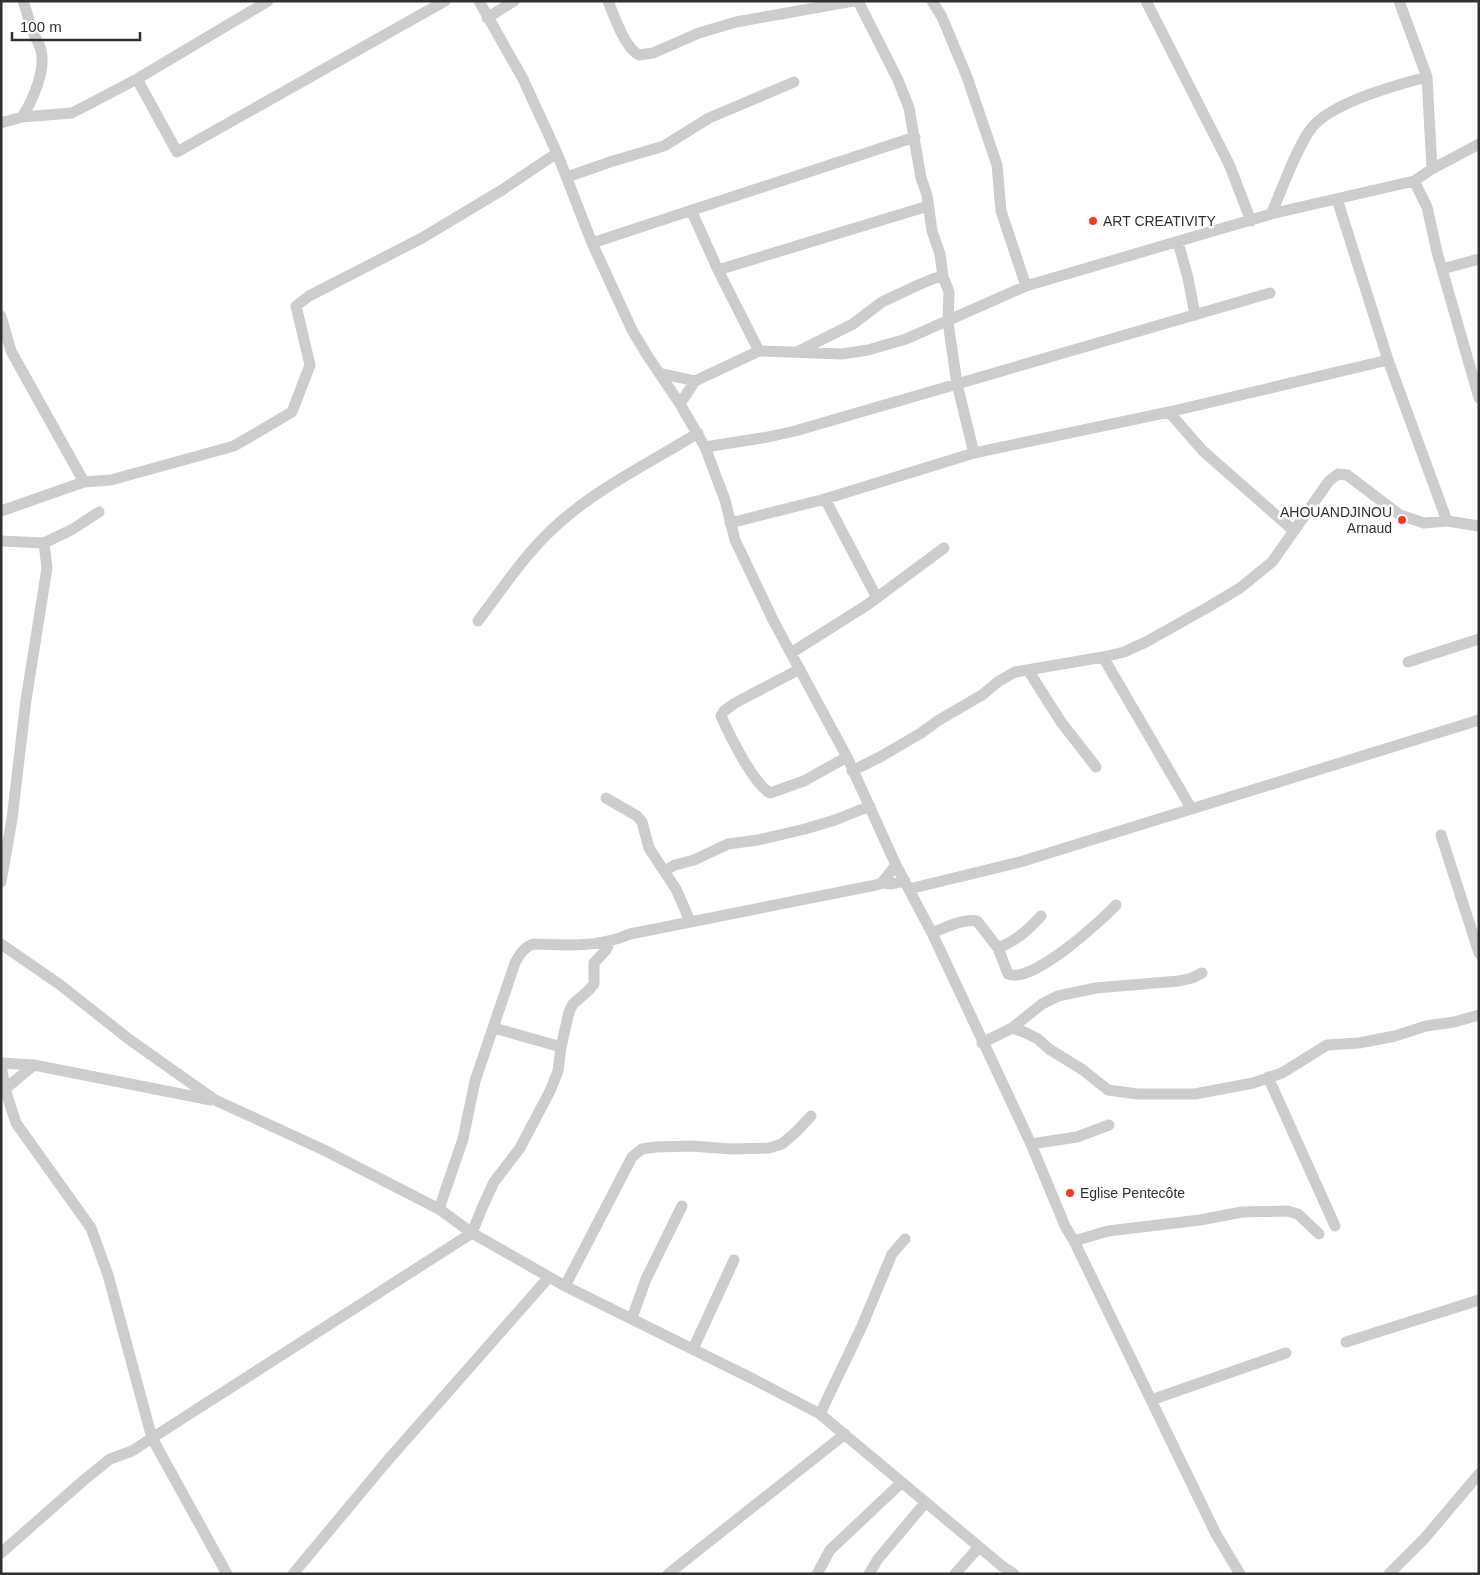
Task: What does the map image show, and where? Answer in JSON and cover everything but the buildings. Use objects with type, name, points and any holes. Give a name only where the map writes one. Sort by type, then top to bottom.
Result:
[{"type":"street","points":[[22,117],[32,102],[37,88],[41,60],[41,50],[33,33],[24,1]]},
{"type":"street","points":[[1,122],[22,117],[72,113],[136,79],[268,1]]},
{"type":"street","points":[[136,79],[177,152],[445,1]]},
{"type":"street","points":[[478,1],[523,79],[557,153],[592,243],[632,330],[705,446],[725,500],[735,540],[774,622],[847,757],[896,865],[932,933],[1031,1144],[1065,1226],[1074,1240],[1216,1534],[1237,1566],[1240,1574]]},
{"type":"street","points":[[487,18],[514,1]]},
{"type":"street","points":[[612,2],[618,26],[635,53],[644,55],[653,54],[699,33],[736,22],[853,1]]},
{"type":"street","points":[[858,1],[898,80],[909,108],[920,172],[927,195],[932,232],[940,254],[943,277],[949,292],[948,322],[957,384],[974,453]]},
{"type":"street","points":[[932,1],[942,17],[967,76],[996,165],[1001,211],[1026,286]]},
{"type":"street","points":[[1146,1],[1229,164],[1251,221]]},
{"type":"street","points":[[1399,1],[1427,77],[1432,169]]},
{"type":"street","points":[[1271,214],[1303,142],[1311,128],[1321,119],[1338,108],[1402,84],[1427,77]]},
{"type":"street","points":[[567,177],[664,146],[709,118],[794,82]]},
{"type":"street","points":[[592,243],[915,136]]},
{"type":"street","points":[[680,404],[695,381],[759,351],[842,354],[868,350],[906,339],[948,322],[1026,286],[1271,214],[1414,181],[1432,169],[1479,144]]},
{"type":"street","points":[[1,511],[84,482],[112,480],[234,446],[292,412],[310,365],[296,306],[309,296],[422,238],[502,190],[557,153]]},
{"type":"street","points":[[1414,181],[1427,207],[1442,269],[1479,398]]},
{"type":"street","points":[[1337,199],[1388,360],[1447,521]]},
{"type":"street","points":[[718,270],[928,206]]},
{"type":"street","points":[[691,210],[718,270],[759,351]]},
{"type":"street","points":[[1178,242],[1188,278],[1195,315]]},
{"type":"street","points":[[1442,269],[1479,259]]},
{"type":"street","points":[[797,352],[852,324],[882,302],[935,278],[943,277]]},
{"type":"street","points":[[705,446],[795,431],[1270,293]]},
{"type":"street","points":[[1,316],[11,352],[84,482]]},
{"type":"street","points":[[730,523],[825,499],[974,453],[1170,412],[1388,360]]},
{"type":"street","points":[[659,373],[695,381]]},
{"type":"street","points":[[1170,412],[1203,451],[1294,531]]},
{"type":"street","points":[[478,620],[530,552],[556,525],[584,502],[698,433]]},
{"type":"street","points":[[852,771],[880,757],[1016,672],[1102,658],[1124,652],[1146,642],[1240,588],[1272,562],[1329,481],[1338,474],[1347,475],[1400,515],[1424,524],[1447,521],[1479,526]]},
{"type":"street","points":[[825,499],[877,598]]},
{"type":"street","points":[[1,541],[44,543],[73,529],[99,512]]},
{"type":"street","points":[[1,882],[12,819],[38,616],[47,568],[44,543]]},
{"type":"street","points":[[791,653],[877,598],[944,548]]},
{"type":"street","points":[[1408,662],[1479,639]]},
{"type":"street","points":[[1102,658],[1192,808]]},
{"type":"street","points":[[800,669],[735,703],[724,711],[721,716],[730,736],[757,782],[770,793],[804,781],[847,757]]},
{"type":"street","points":[[1028,670],[1060,722],[1096,767]]},
{"type":"street","points":[[439,1209],[463,1139],[475,1081],[515,963],[526,946],[533,944],[578,945],[610,942],[630,934],[832,894],[882,882],[907,885],[1020,862],[1479,720]]},
{"type":"street","points":[[606,798],[637,816],[642,822],[649,848],[676,889],[690,921]]},
{"type":"street","points":[[664,871],[675,865],[694,860],[728,844],[758,840],[805,829],[835,820],[870,806]]},
{"type":"street","points":[[1442,835],[1479,953]]},
{"type":"street","points":[[882,882],[896,865]]},
{"type":"street","points":[[932,933],[973,920],[977,921],[998,948],[1008,974],[1014,976],[1027,972],[1075,943],[1116,905]]},
{"type":"street","points":[[998,948],[1021,936],[1041,916]]},
{"type":"street","points":[[1,1553],[110,1459],[132,1451],[472,1233],[494,1182],[520,1148],[550,1091],[558,1071],[569,1012],[573,1004],[594,984],[594,964],[610,942]]},
{"type":"street","points":[[1,944],[59,984],[130,1040],[215,1100],[324,1150],[439,1209],[472,1233],[565,1286],[820,1414],[925,1503],[1014,1574]]},
{"type":"street","points":[[982,1042],[1012,1028],[1042,1004],[1058,996],[1096,988],[1179,981],[1202,973]]},
{"type":"street","points":[[1012,1028],[1038,1039],[1049,1049],[1083,1070],[1108,1090],[1137,1094],[1195,1094],[1254,1083],[1282,1072],[1327,1045],[1359,1043],[1395,1036],[1426,1026],[1454,1022],[1479,1015]]},
{"type":"street","points":[[494,1028],[561,1047]]},
{"type":"street","points":[[215,1100],[34,1066],[1,1064],[3,1089],[16,1124],[91,1228],[108,1275],[152,1438],[227,1574]]},
{"type":"street","points":[[3,1089],[34,1066]]},
{"type":"street","points":[[1268,1077],[1335,1226]]},
{"type":"street","points":[[565,1286],[632,1157],[642,1149],[692,1146],[732,1149],[769,1148],[782,1144],[810,1116]]},
{"type":"street","points":[[1031,1144],[1077,1137],[1109,1126]]},
{"type":"street","points":[[632,1318],[646,1280],[682,1206]]},
{"type":"street","points":[[1074,1240],[1108,1232],[1200,1220],[1242,1212],[1288,1210],[1298,1214],[1319,1234]]},
{"type":"street","points":[[820,1414],[862,1326],[892,1254],[905,1239]]},
{"type":"street","points":[[693,1349],[734,1260]]},
{"type":"street","points":[[293,1574],[388,1460],[549,1277]]},
{"type":"street","points":[[1346,1342],[1479,1300]]},
{"type":"street","points":[[1151,1400],[1286,1353]]},
{"type":"street","points":[[668,1574],[845,1434]]},
{"type":"street","points":[[1389,1574],[1424,1539],[1479,1474]]},
{"type":"street","points":[[817,1574],[830,1550],[901,1483]]},
{"type":"street","points":[[869,1574],[878,1559],[925,1503]]},
{"type":"street","points":[[955,1574],[979,1547]]},
{"type":"place","name":"ART CREATIVITY","points":[[1093,221]]},
{"type":"place","name":"AHOUANDJINOU Arnaud","points":[[1402,520]]},
{"type":"place","name":"Eglise Pentecôte","points":[[1070,1193]]}]
